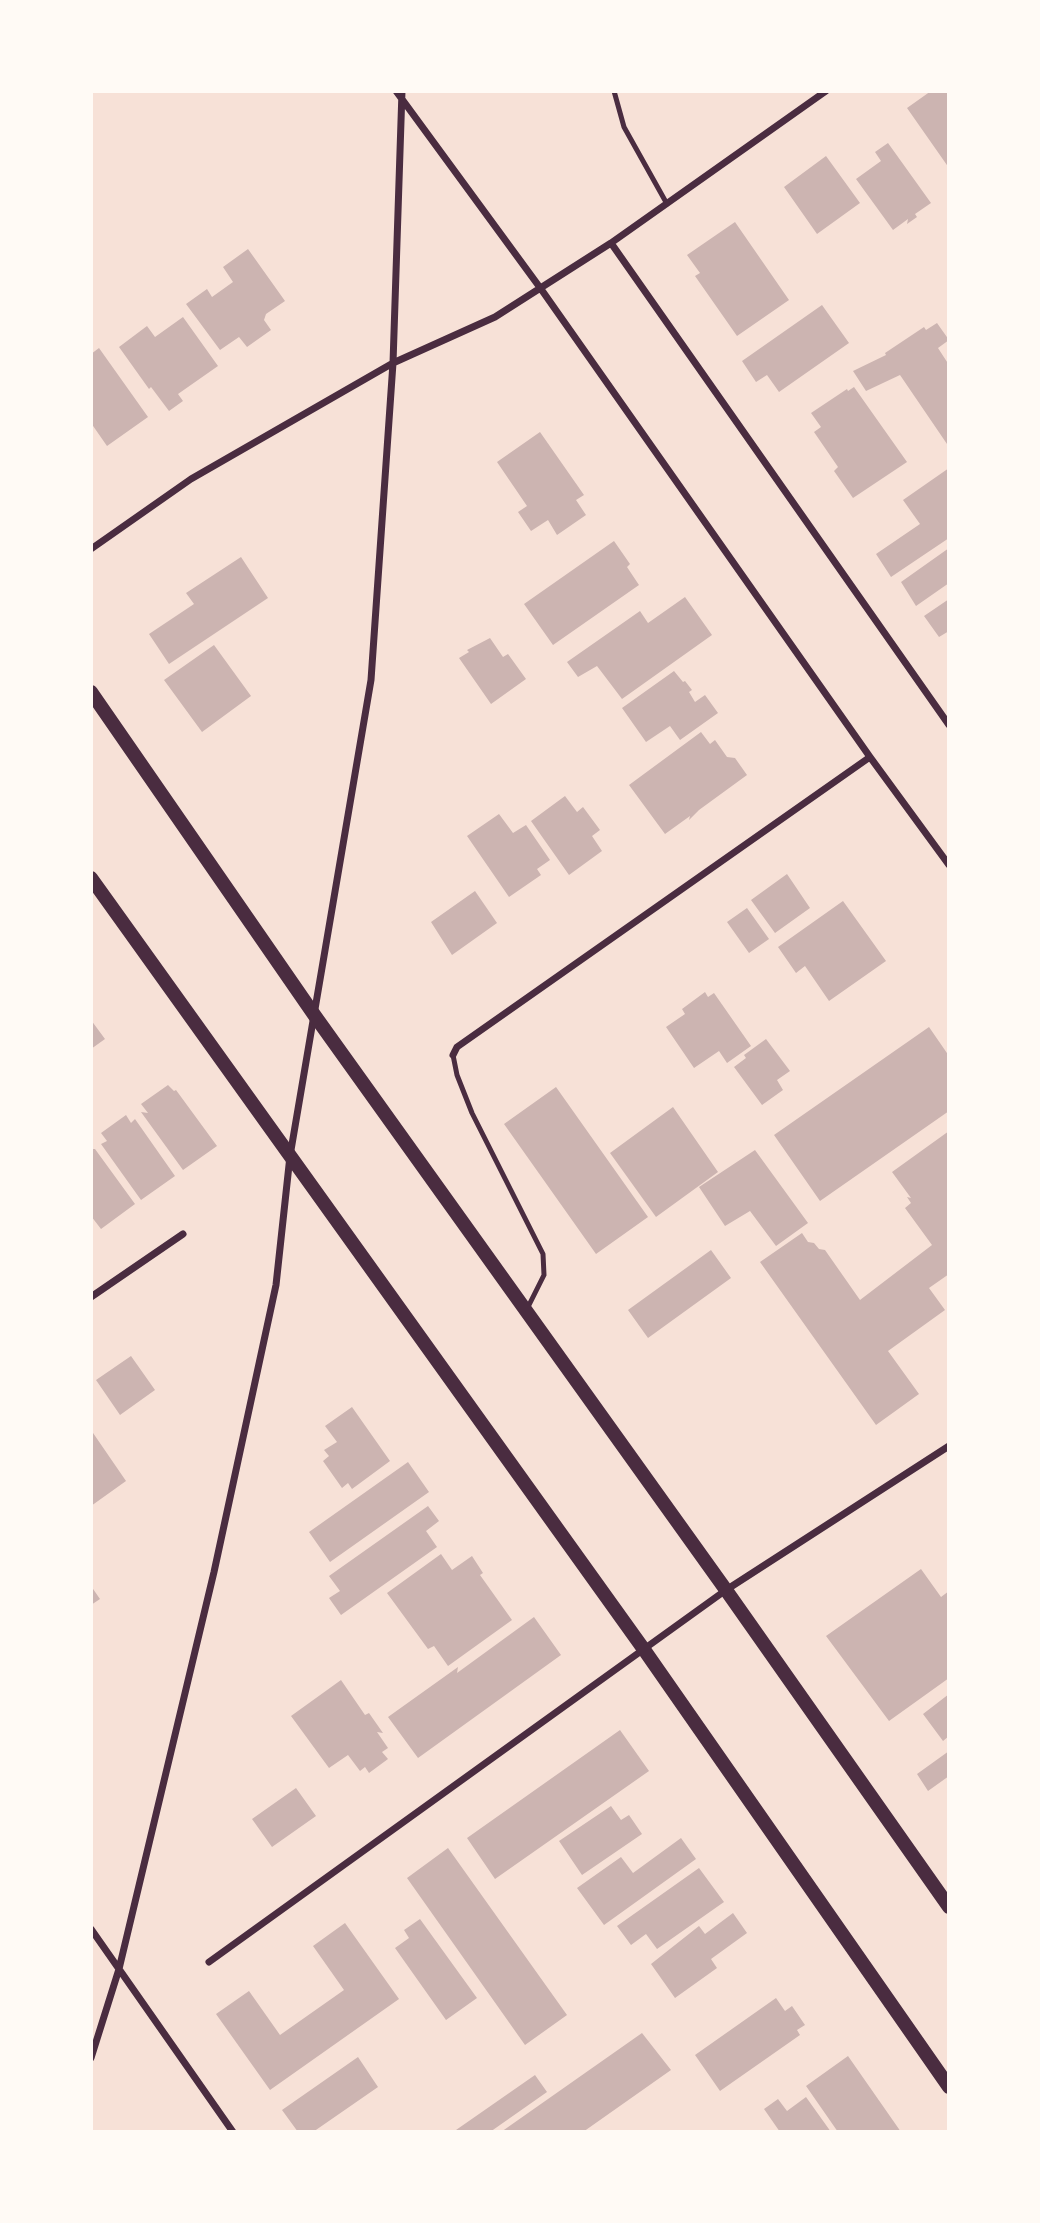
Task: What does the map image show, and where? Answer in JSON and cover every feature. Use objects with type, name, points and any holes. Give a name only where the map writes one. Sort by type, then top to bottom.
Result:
[{"type":"main road","points":[[91,692],[315,1016],[949,1907]]},
{"type":"main road","points":[[91,878],[645,1651],[949,2087]]},
{"type":"street","points":[[396,91],[402,95],[541,289],[949,865]]},
{"type":"street","points":[[91,550],[191,479],[393,363],[495,317],[541,289],[611,243],[826,91]]},
{"type":"street","points":[[91,2058],[119,1969],[214,1572],[276,1285],[290,1156],[371,680],[393,363],[402,95]]},
{"type":"street","points":[[611,243],[949,725]]},
{"type":"street","points":[[453,1055],[457,1047],[870,757]]},
{"type":"street","points":[[91,1297],[183,1234]]},
{"type":"street","points":[[209,1962],[645,1651],[726,1590],[949,1446]]},
{"type":"street","points":[[91,1929],[233,2132]]},
{"type":"lane","points":[[614,91],[624,127],[667,204]]},
{"type":"lane","points":[[453,1055],[457,1075],[472,1113],[543,1254],[544,1275],[526,1310]]},
{"type":"building","points":[[931,91],[949,91],[949,168],[907,108]]},
{"type":"building","points":[[888,143],[931,203],[915,214],[917,217],[907,224],[908,219],[893,230],[856,179],[881,161],[875,152]]},
{"type":"building","points":[[826,156],[860,203],[817,234],[784,187]]},
{"type":"building","points":[[735,222],[789,300],[737,336],[695,276],[700,273],[687,255]]},
{"type":"building","points":[[248,249],[285,301],[266,314],[264,320],[271,330],[247,347],[239,337],[220,350],[186,304],[207,289],[212,297],[233,282],[223,267]]},
{"type":"building","points":[[822,305],[849,343],[779,392],[767,375],[756,382],[742,361]]},
{"type":"building","points":[[183,317],[218,366],[178,394],[183,401],[169,411],[151,387],[149,389],[119,347],[147,326],[155,337]]},
{"type":"building","points":[[937,323],[949,340],[938,348],[949,365],[947,444],[900,375],[866,391],[853,371],[886,355],[885,353],[924,327],[926,330]]},
{"type":"building","points":[[99,348],[148,417],[107,446],[91,423],[91,354]]},
{"type":"building","points":[[854,387],[907,462],[853,498],[834,471],[838,467],[814,432],[821,427],[811,413]]},
{"type":"building","points":[[540,432],[584,495],[576,500],[586,515],[557,535],[548,520],[531,531],[518,512],[527,506],[497,462]]},
{"type":"building","points":[[949,468],[949,538],[891,577],[876,554],[920,524],[903,500]]},
{"type":"building","points":[[614,541],[630,564],[627,567],[639,585],[553,645],[524,604]]},
{"type":"building","points":[[949,548],[949,583],[916,606],[901,582]]},
{"type":"building","points":[[241,557],[268,598],[169,664],[149,634],[194,604],[186,593]]},
{"type":"building","points":[[685,597],[712,635],[622,699],[597,666],[578,677],[567,662],[640,611],[648,623]]},
{"type":"building","points":[[949,599],[949,631],[939,637],[924,616]]},
{"type":"building","points":[[490,638],[503,657],[508,654],[526,679],[491,704],[459,658],[469,652],[467,650]]},
{"type":"building","points":[[214,645],[251,696],[202,732],[164,680]]},
{"type":"building","points":[[674,671],[692,690],[689,692],[695,702],[705,695],[718,713],[680,740],[670,726],[646,742],[622,708]]},
{"type":"building","points":[[701,732],[710,744],[715,740],[727,757],[735,758],[747,775],[689,820],[690,816],[665,834],[629,785]]},
{"type":"building","points":[[565,796],[577,812],[583,807],[600,830],[592,836],[602,851],[569,875],[531,821]]},
{"type":"building","points":[[499,814],[513,833],[526,825],[550,860],[537,869],[541,875],[509,897],[467,836]]},
{"type":"building","points":[[787,874],[810,908],[775,933],[751,900]]},
{"type":"building","points":[[475,891],[497,923],[452,955],[431,922]]},
{"type":"building","points":[[843,901],[886,961],[829,1001],[805,966],[796,973],[778,947]]},
{"type":"building","points":[[747,908],[769,939],[749,953],[727,922]]},
{"type":"building","points":[[705,992],[708,997],[714,993],[751,1046],[727,1063],[719,1051],[694,1068],[666,1027],[685,1014],[682,1009]]},
{"type":"building","points":[[91,1020],[105,1039],[91,1049]]},
{"type":"building","points":[[929,1027],[949,1056],[949,1111],[820,1201],[774,1135]]},
{"type":"building","points":[[766,1039],[790,1071],[777,1080],[783,1090],[762,1105],[734,1067],[746,1058],[744,1055]]},
{"type":"building","points":[[168,1085],[176,1090],[217,1146],[183,1170],[141,1112],[148,1113],[141,1104]]},
{"type":"building","points":[[556,1087],[648,1217],[596,1254],[504,1124]]},
{"type":"building","points":[[673,1107],[718,1172],[656,1217],[610,1153]]},
{"type":"building","points":[[126,1115],[131,1123],[135,1119],[175,1176],[141,1200],[101,1144],[107,1141],[101,1133]]},
{"type":"building","points":[[949,1131],[949,1274],[929,1288],[945,1310],[888,1351],[919,1394],[876,1425],[760,1262],[802,1233],[808,1242],[825,1250],[860,1300],[932,1245],[905,1208],[911,1203],[907,1197],[911,1198],[892,1172]]},
{"type":"building","points":[[91,1149],[95,1149],[135,1204],[101,1229],[91,1216]]},
{"type":"building","points":[[755,1150],[808,1223],[776,1246],[750,1211],[725,1226],[699,1187]]},
{"type":"building","points":[[711,1250],[731,1278],[648,1338],[628,1310]]},
{"type":"building","points":[[131,1356],[155,1390],[120,1415],[96,1380]]},
{"type":"building","points":[[352,1407],[390,1461],[352,1489],[348,1483],[342,1488],[323,1461],[329,1456],[324,1450],[337,1442],[325,1426]]},
{"type":"building","points":[[91,1430],[126,1481],[91,1506]]},
{"type":"building","points":[[408,1462],[429,1492],[330,1562],[309,1532]]},
{"type":"building","points":[[428,1506],[439,1521],[426,1531],[437,1547],[341,1615],[329,1598],[340,1591],[329,1576]]},
{"type":"building","points":[[441,1554],[452,1570],[472,1556],[483,1573],[480,1575],[512,1620],[448,1666],[434,1646],[428,1649],[387,1593]]},
{"type":"building","points":[[921,1569],[941,1597],[949,1591],[949,1678],[889,1721],[826,1636]]},
{"type":"building","points":[[91,1586],[100,1599],[91,1605]]},
{"type":"building","points":[[534,1617],[561,1655],[418,1758],[388,1717],[458,1667],[457,1673]]},
{"type":"building","points":[[341,1680],[365,1715],[369,1713],[383,1733],[377,1732],[388,1748],[382,1752],[388,1759],[369,1773],[365,1767],[360,1771],[348,1755],[329,1768],[291,1716]]},
{"type":"building","points":[[949,1694],[949,1736],[943,1741],[923,1714]]},
{"type":"building","points":[[620,1730],[649,1771],[495,1879],[467,1838]]},
{"type":"building","points":[[949,1751],[949,1776],[928,1791],[917,1774]]},
{"type":"building","points":[[296,1788],[316,1816],[272,1847],[252,1819]]},
{"type":"building","points":[[611,1806],[621,1820],[629,1815],[642,1834],[582,1875],[559,1841]]},
{"type":"building","points":[[681,1838],[696,1859],[604,1925],[577,1888],[621,1857],[633,1873]]},
{"type":"building","points":[[448,1848],[567,2015],[525,2045],[407,1878]]},
{"type":"building","points":[[699,1868],[724,1902],[657,1949],[646,1934],[631,1945],[617,1926]]},
{"type":"building","points":[[733,1913],[747,1933],[711,1959],[717,1968],[675,1998],[651,1964],[699,1926],[705,1934]]},
{"type":"building","points":[[420,1919],[477,1998],[446,2020],[395,1948],[409,1938],[404,1930]]},
{"type":"building","points":[[345,1923],[399,1999],[270,2090],[216,2014],[249,1991],[280,2035],[344,1990],[313,1946]]},
{"type":"building","points":[[776,1998],[785,2011],[792,2006],[805,2025],[797,2030],[800,2035],[720,2091],[695,2055]]},
{"type":"building","points":[[642,2033],[671,2070],[583,2132],[501,2132]]},
{"type":"building","points":[[848,2056],[901,2132],[838,2132],[806,2086]]},
{"type":"building","points":[[358,2057],[378,2087],[313,2132],[298,2132],[282,2110]]},
{"type":"building","points":[[535,2075],[547,2092],[490,2132],[457,2132],[456,2130]]},
{"type":"building","points":[[806,2097],[831,2132],[780,2132],[764,2109],[778,2099],[787,2111]]}]
